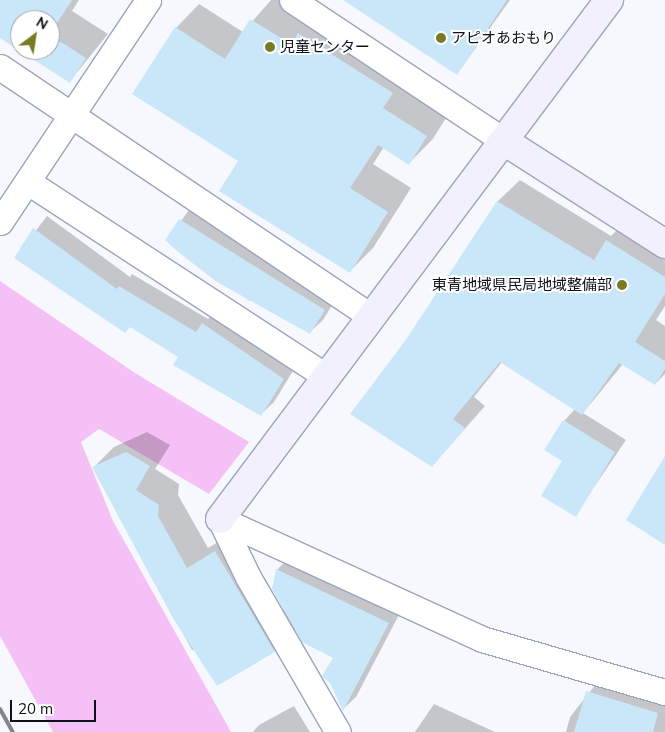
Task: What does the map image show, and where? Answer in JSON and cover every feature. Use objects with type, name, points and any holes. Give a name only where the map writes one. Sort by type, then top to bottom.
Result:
[{"type":"street","points":[[0,222],[148,0]]},
{"type":"street","points":[[292,0],[504,141],[665,244]]},
{"type":"street","points":[[220,519],[370,316],[609,0]]},
{"type":"street","points":[[0,67],[370,316]]},
{"type":"street","points":[[28,182],[326,376]]},
{"type":"street","points":[[220,519],[482,639],[665,692]]},
{"type":"street","points":[[220,519],[248,577],[338,732]]},
{"type":"shaded area","points":[[0,281],[135,373],[249,442],[209,494],[99,429],[81,442],[113,521],[231,732],[53,732],[0,636]]},
{"type":"building","points":[[0,0],[72,0],[60,19],[60,10],[10,10],[10,44],[0,38]]},
{"type":"building","name":"アピオあおもり","points":[[343,0],[507,0],[457,75]]},
{"type":"building","points":[[250,19],[291,44],[298,33],[393,93],[383,108],[427,136],[409,165],[378,145],[350,188],[388,212],[350,273],[219,191],[238,161],[132,94],[175,27],[225,59]]},
{"type":"building","points":[[60,41],[86,58],[70,83],[34,60],[60,60]]},
{"type":"building","points":[[497,201],[594,260],[606,240],[665,277],[665,294],[635,342],[665,361],[665,369],[655,385],[619,363],[582,415],[500,362],[453,419],[465,428],[432,467],[350,414],[405,341]]},
{"type":"building","points":[[179,219],[325,310],[310,334],[217,282],[177,251],[165,240]]},
{"type":"building","points":[[33,228],[117,289],[119,286],[196,332],[202,323],[284,379],[261,416],[173,365],[178,357],[130,327],[125,333],[14,258]]},
{"type":"building","points":[[563,420],[615,452],[576,517],[541,496],[562,461],[544,450]]},
{"type":"building","points":[[126,452],[150,466],[136,490],[159,505],[158,516],[187,568],[215,551],[275,652],[217,686],[174,620],[92,467]]},
{"type":"building","points":[[665,456],[665,545],[626,520]]},
{"type":"building","points":[[276,569],[389,623],[343,711],[330,683],[322,676],[333,658],[302,642],[272,589]]},
{"type":"building","points":[[586,691],[658,713],[653,732],[574,732]]},
{"type":"railway","points":[[0,709],[13,732]]},
{"type":"place","name":"アピオあおもり","points":[[441,38]]},
{"type":"place","name":"児童センター","points":[[270,47]]},
{"type":"place","name":"東青地域県民局地域整備部","points":[[622,285]]}]
